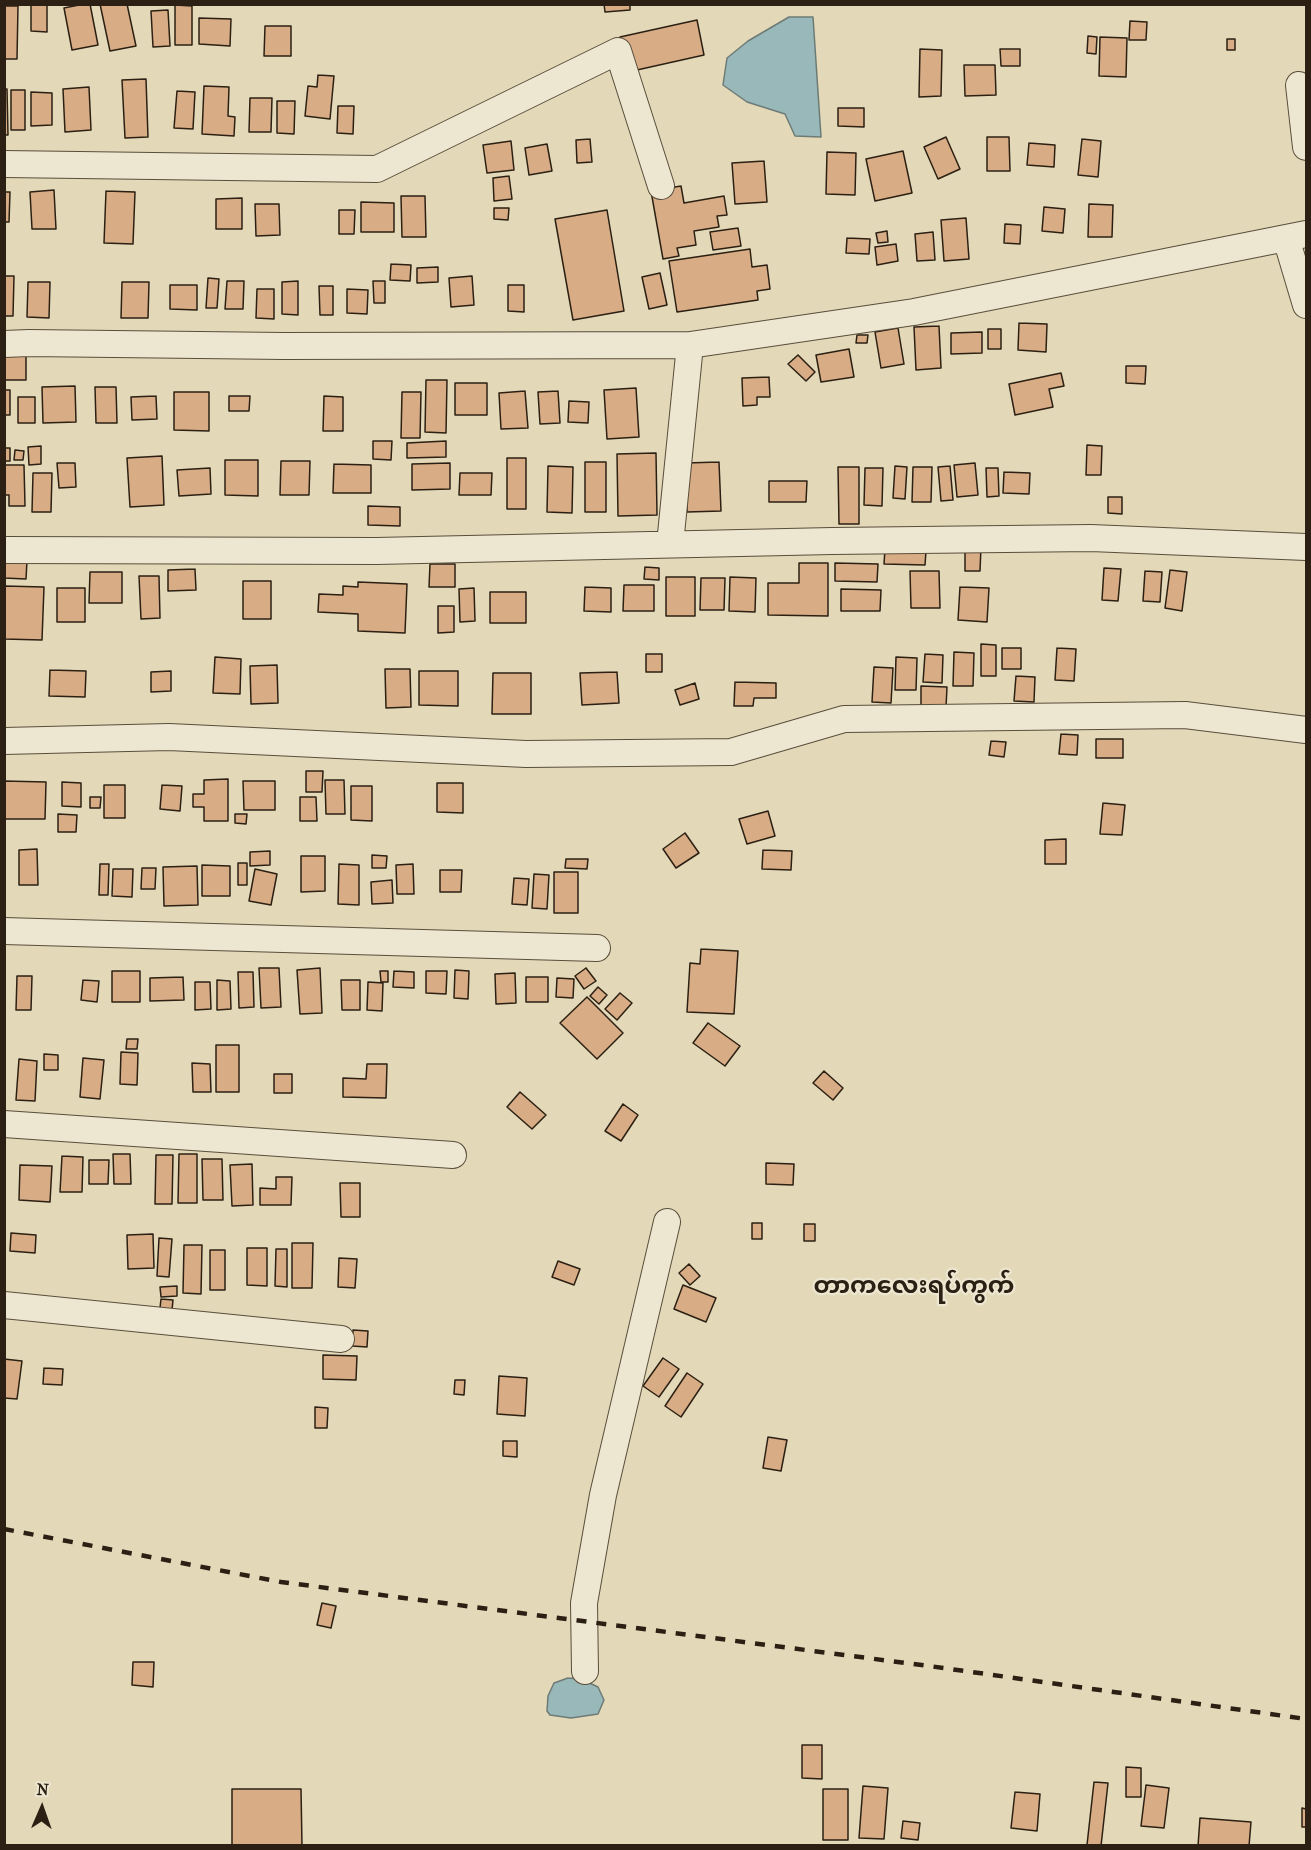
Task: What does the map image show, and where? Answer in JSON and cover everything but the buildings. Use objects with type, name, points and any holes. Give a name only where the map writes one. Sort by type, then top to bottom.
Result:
[{"type":"street","points":[[4,164],[377,169],[618,51],[661,186]]},
{"type":"street","points":[[1299,85],[1306,147]]},
{"type":"street","points":[[4,344],[690,345],[914,312],[1297,236],[1306,305]]},
{"type":"street","points":[[670,544],[690,345]]},
{"type":"street","points":[[4,550],[376,550],[1091,538],[1306,547]]},
{"type":"street","points":[[4,741],[170,737],[526,754],[731,752],[844,719],[1185,715],[1306,730]]},
{"type":"street","points":[[4,932],[597,948]]},
{"type":"street","points":[[4,1124],[453,1155]]},
{"type":"street","points":[[585,1671],[584,1603],[603,1495],[667,1222]]},
{"type":"street","points":[[4,1305],[342,1340]]},
{"type":"water","points":[[789,17],[813,17],[821,137],[795,136],[785,114],[747,102],[723,85],[727,58],[748,41]]},
{"type":"water","points":[[568,1678],[581,1679],[598,1687],[604,1700],[598,1714],[571,1718],[550,1715],[547,1711],[548,1696],[554,1683]]},
{"type":"railway","points":[[4,1529],[281,1582],[929,1666],[1306,1719]]},
{"type":"district","name":"တာကလေးရပ်ကွက်","points":[[914,1287]]}]
